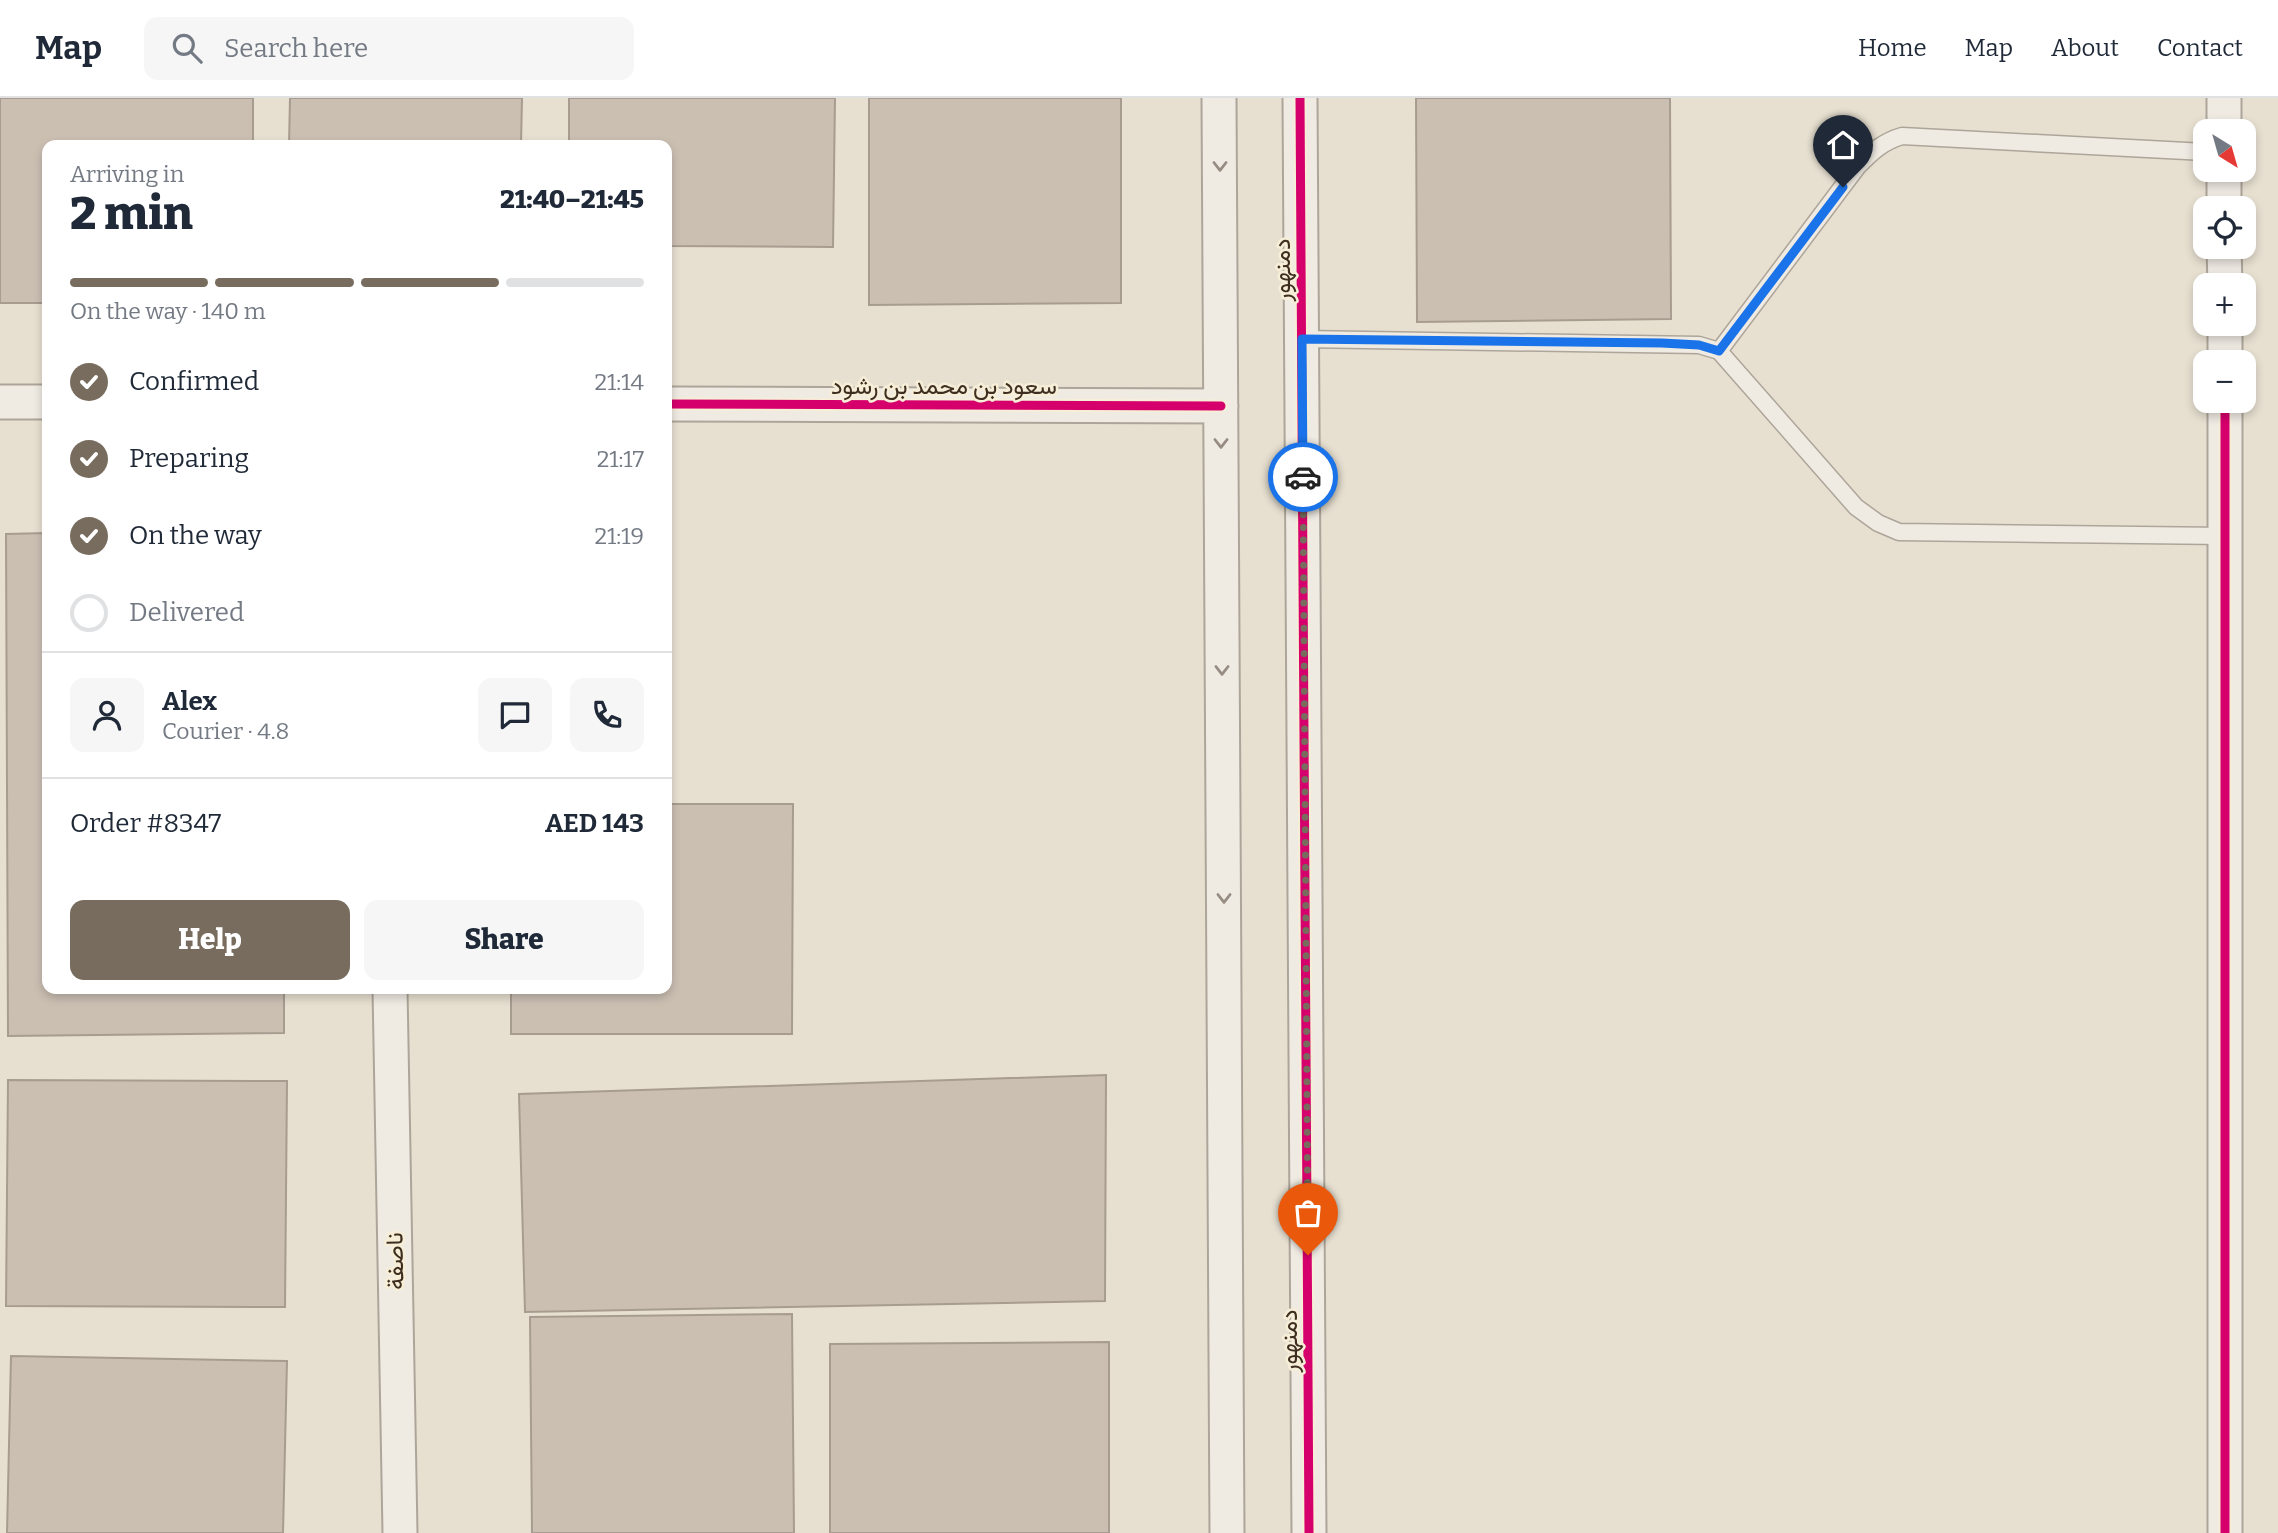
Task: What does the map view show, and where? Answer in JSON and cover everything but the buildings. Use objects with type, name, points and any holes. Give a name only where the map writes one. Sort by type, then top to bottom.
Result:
[{"type":"street","points":[[1219,98],[1227,1533]]},
{"type":"street","name":"دمنهور","points":[[1300,98],[1309,1533]]},
{"type":"street","points":[[2224,98],[2224,119]]},
{"type":"street","points":[[0,402],[42,402]]},
{"type":"street","name":"سعود بن محمد بن رشود","points":[[672,404],[1221,406]]},
{"type":"street","points":[[2225,413],[2225,1533]]},
{"type":"street","name":"ناصفة","points":[[390,994],[400,1533]]},
{"type":"lane","points":[[1719,351],[1858,166],[1875,148],[1886,141],[1902,136],[2193,151]]},
{"type":"lane","points":[[1302,339],[1699,345],[1719,351],[1856,507],[1878,523],[1899,532],[2225,536]]},
{"type":"cycle path","points":[[1300,98],[1309,1533]]},
{"type":"cycle path","points":[[672,404],[1221,406]]},
{"type":"cycle path","points":[[2225,413],[2225,1533]]},
{"type":"way so far","points":[[1303,477],[1308,1255]]},
{"type":"route","points":[[1303,477],[1302,339],[1662,343],[1699,345],[1719,351],[1843,187]]}]
